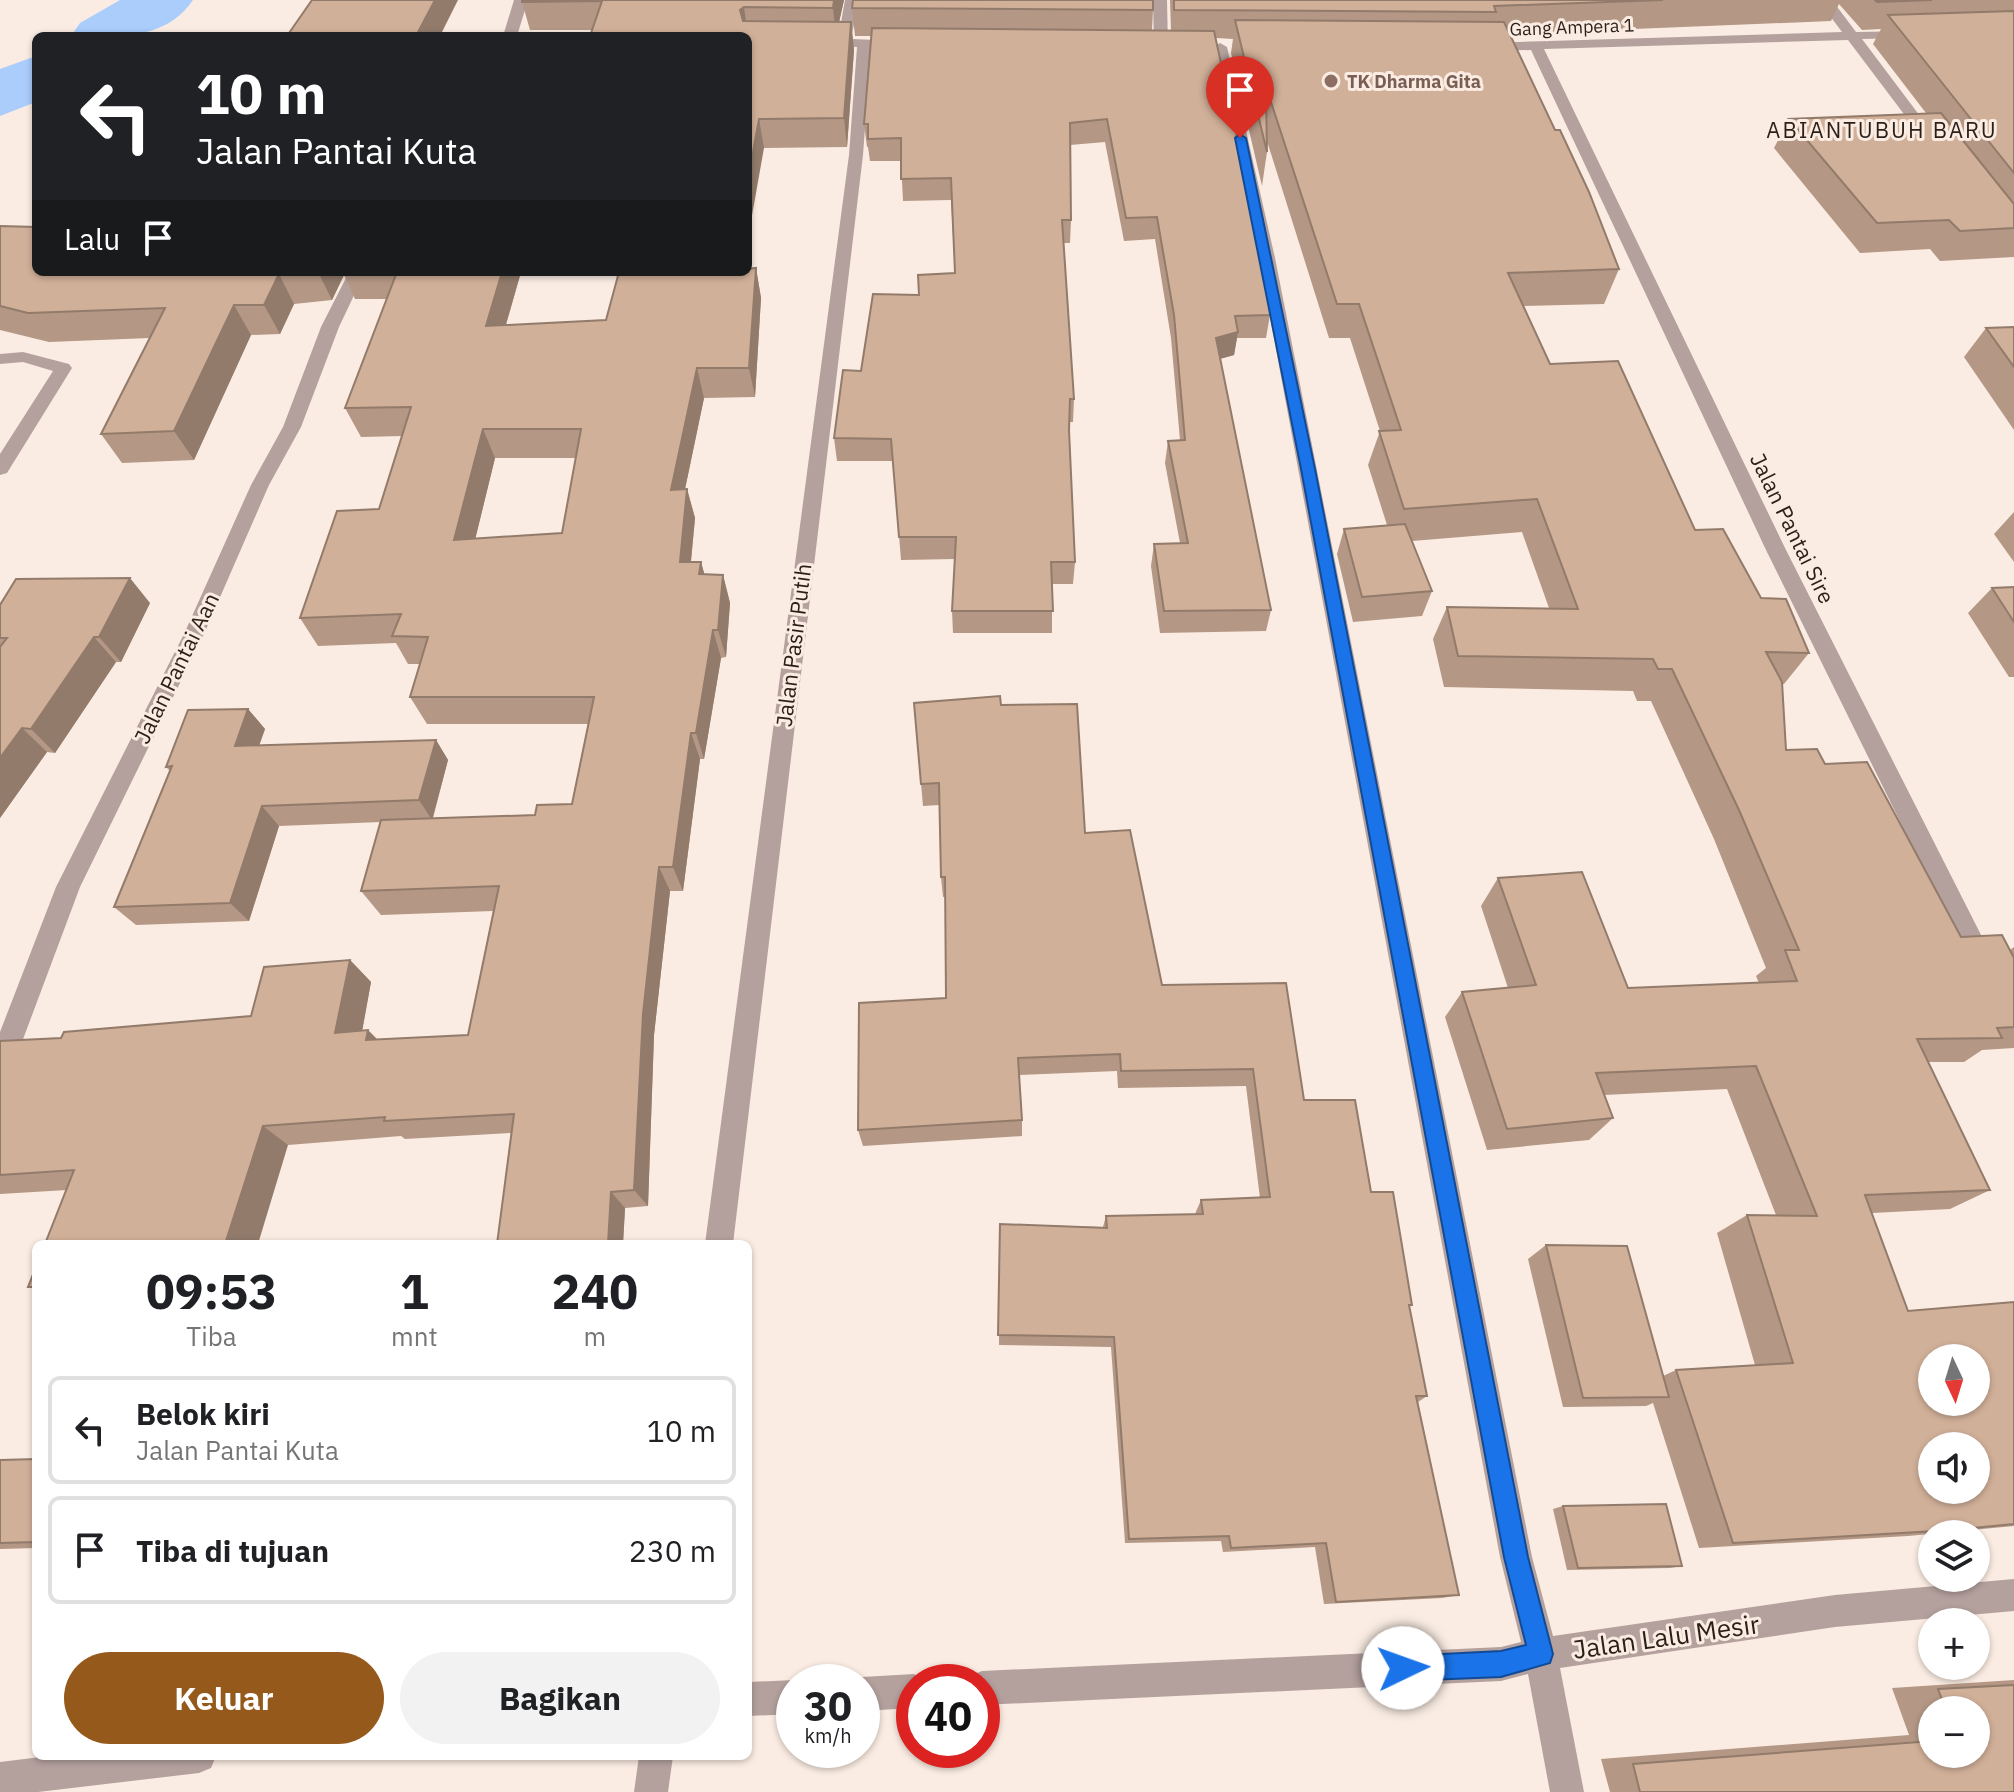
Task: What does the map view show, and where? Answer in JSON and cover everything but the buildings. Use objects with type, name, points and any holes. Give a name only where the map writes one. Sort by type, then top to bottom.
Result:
[{"type":"street","points":[[511,32],[521,0]]},
{"type":"street","name":"Jalan Pasir Putih","points":[[720,1240],[856,155],[852,0]]},
{"type":"street","points":[[1145,46],[1168,46],[1160,0]]},
{"type":"street","points":[[1825,0],[1942,154]]},
{"type":"street","name":"Gang Ampera 1","points":[[1463,47],[1537,48],[1925,33]]},
{"type":"street","points":[[812,42],[927,45]]},
{"type":"street","points":[[1220,47],[1267,258],[1516,1557],[1541,1654],[1567,1792]]},
{"type":"street","name":"Jalan Pantai Sire","points":[[1537,48],[1776,550],[2014,1026]]},
{"type":"street","name":"Jalan Pantai Aan","points":[[0,1066],[68,887],[194,634],[260,485],[292,427],[330,327],[355,276]]},
{"type":"street","points":[[0,359],[23,357],[63,368],[0,469]]},
{"type":"street","name":"Jalan Lalu Mesir","points":[[1000,1687],[1501,1664],[1541,1654],[1835,1611],[2014,1595]]},
{"type":"street","points":[[752,1699],[776,1698]]},
{"type":"street","points":[[0,1779],[164,1760]]},
{"type":"street","points":[[651,1792],[655,1760]]},
{"type":"waterway","points":[[109,32],[163,0]]},
{"type":"waterway","points":[[0,96],[32,77]]},
{"type":"place","name":"TK Dharma Gita","points":[[1331,81]]},
{"type":"district","name":"ABIANTUBUH BARU","points":[[1882,129]]},
{"type":"route","points":[[1240,138],[1267,258],[1516,1557],[1541,1654],[1501,1664],[1403,1668]]}]
